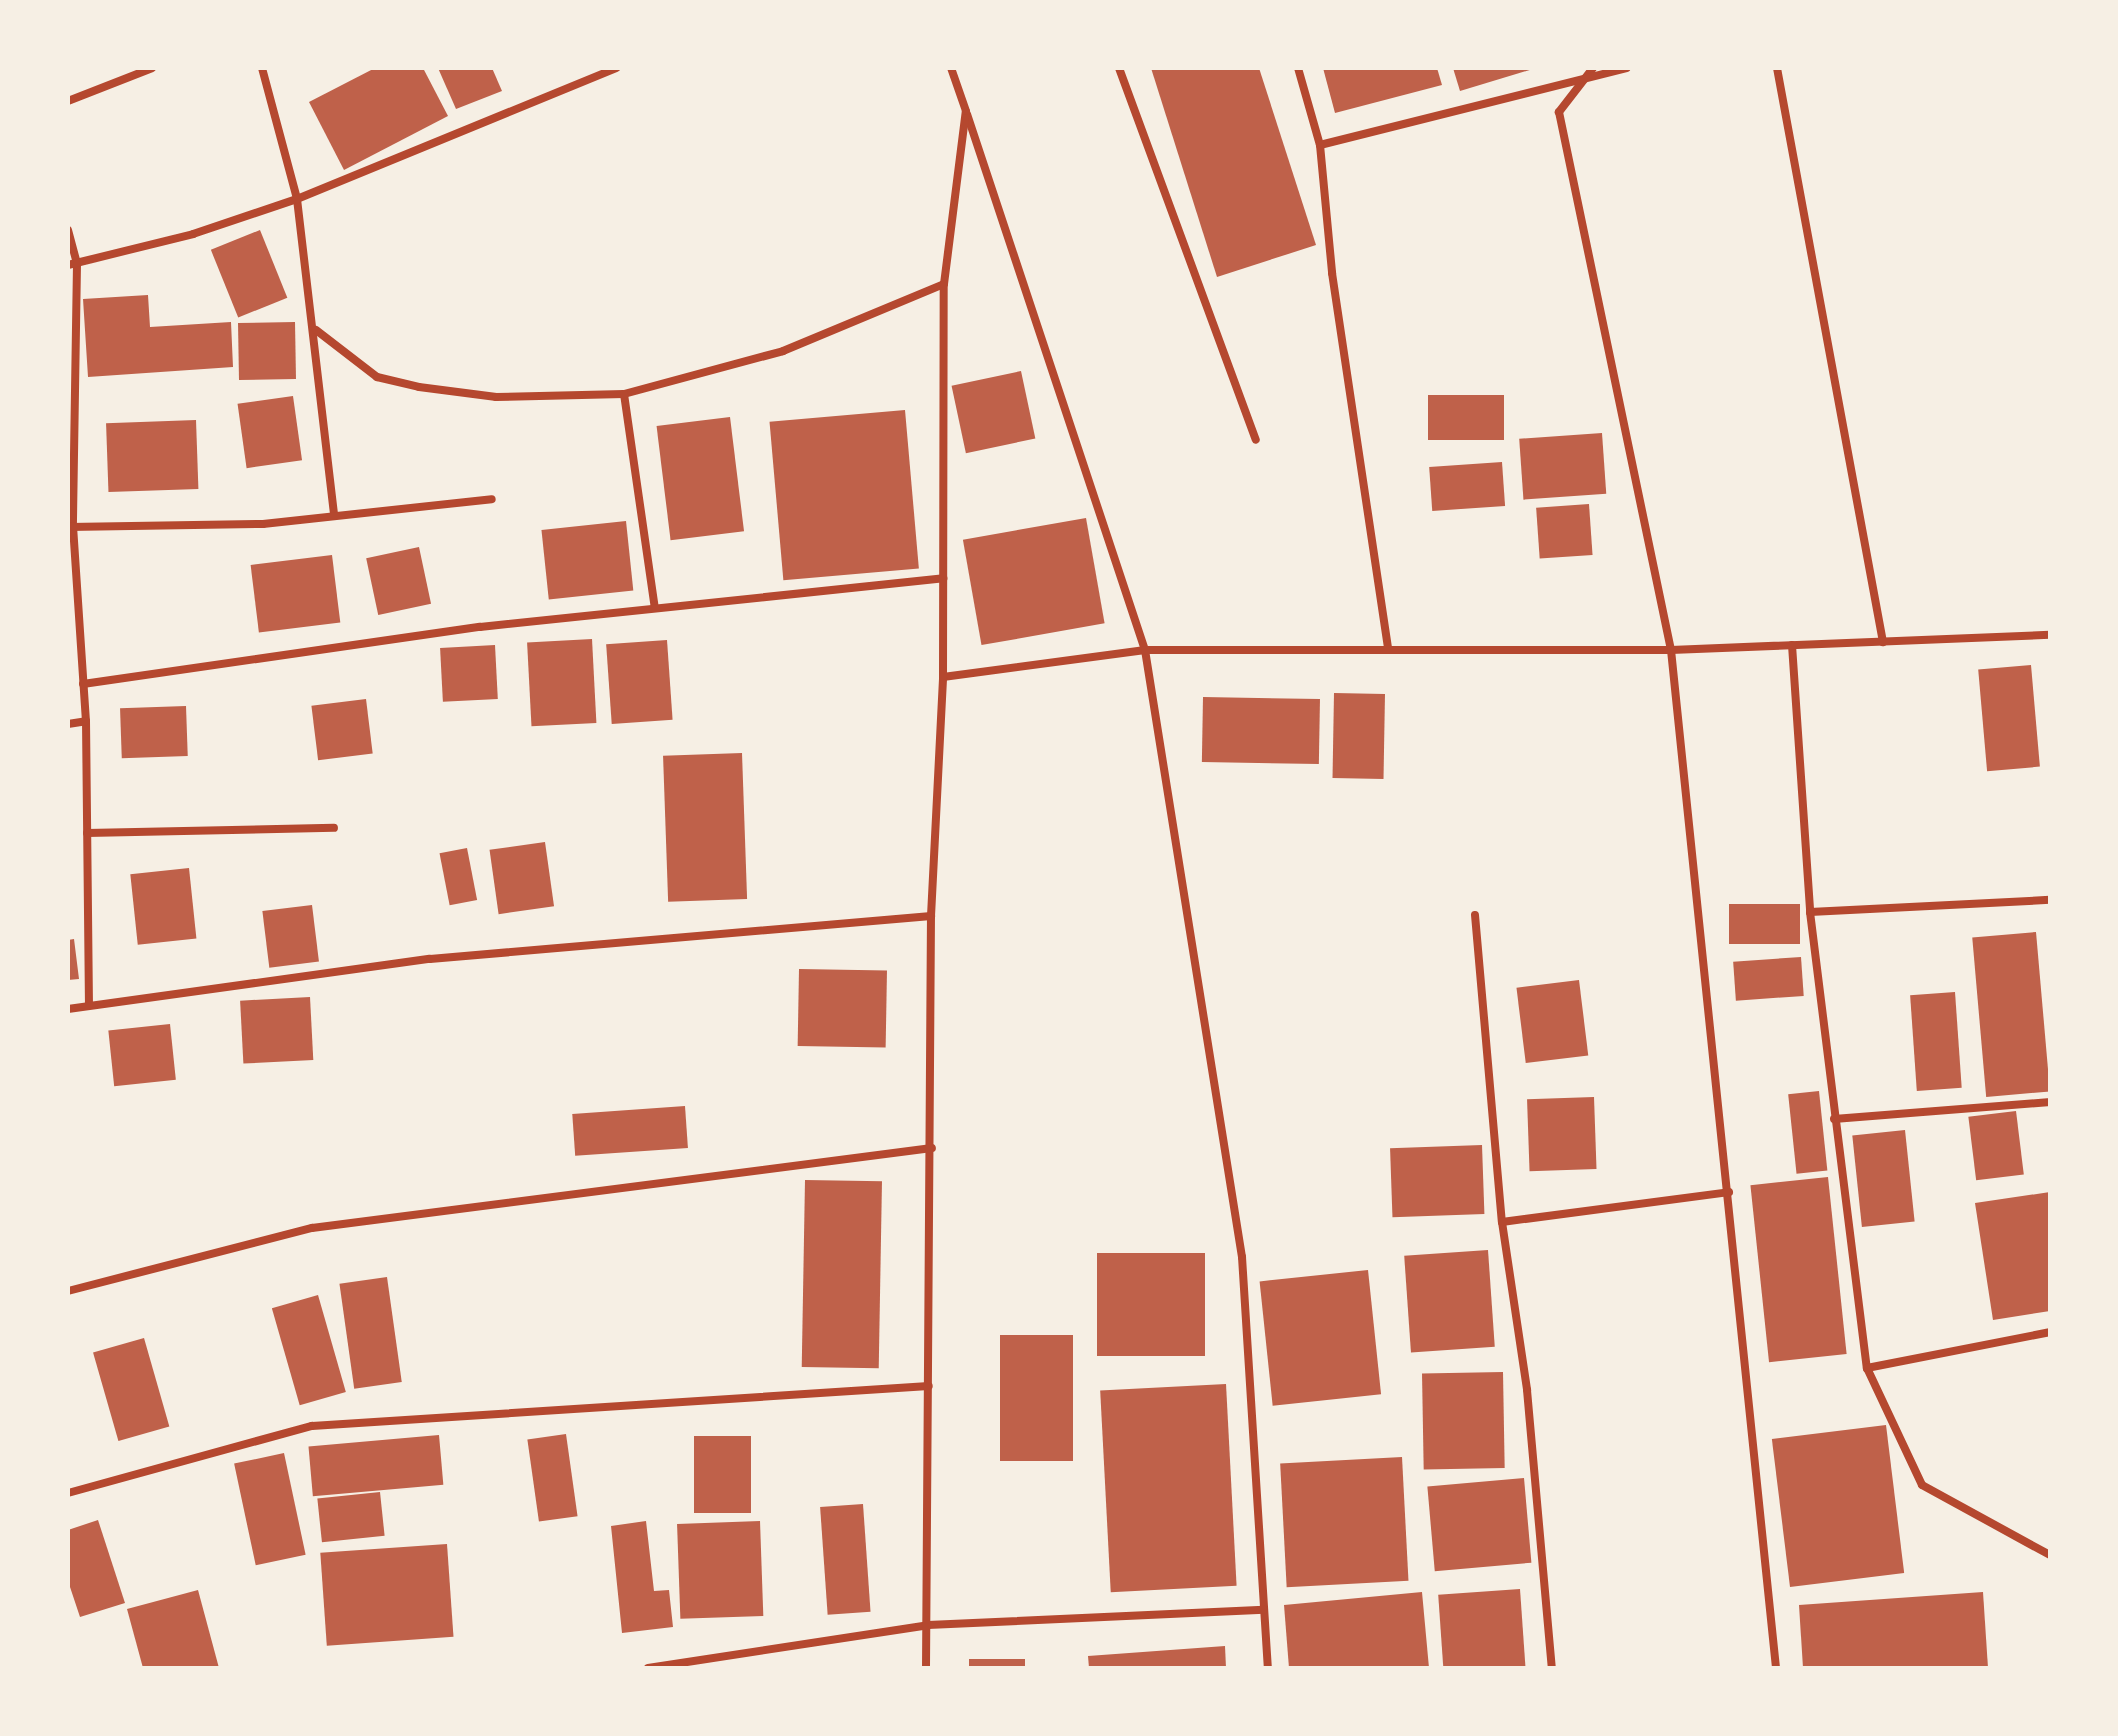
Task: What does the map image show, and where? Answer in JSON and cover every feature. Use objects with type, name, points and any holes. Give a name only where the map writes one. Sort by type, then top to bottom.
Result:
[{"type":"street","points":[[68,101],[152,68]]},
{"type":"street","points":[[262,68],[297,199],[316,330],[334,516]]},
{"type":"street","points":[[72,265],[297,199],[616,68]]},
{"type":"street","points":[[951,68],[1145,650],[1242,1257],[1268,1668]]},
{"type":"street","points":[[1119,68],[1256,440]]},
{"type":"street","points":[[1298,68],[1320,145],[1332,273],[1388,649]]},
{"type":"street","points":[[1320,145],[1593,70],[1626,68]]},
{"type":"street","points":[[1777,68],[1883,642]]},
{"type":"street","points":[[1593,70],[1559,112],[1671,650],[1776,1668]]},
{"type":"street","points":[[926,1668],[932,1148],[931,916],[943,677],[944,284],[966,111]]},
{"type":"street","points":[[68,230],[72,265],[70,527],[86,721],[89,1005]]},
{"type":"street","points":[[316,330],[377,377],[419,387],[496,397],[624,394],[783,351],[944,284]]},
{"type":"street","points":[[624,394],[655,608]]},
{"type":"street","points":[[70,527],[263,524],[492,499]]},
{"type":"street","points":[[83,684],[480,627],[943,578]]},
{"type":"street","points":[[943,677],[1145,650],[1671,650],[2050,635]]},
{"type":"street","points":[[1792,645],[1810,912],[1867,1368],[1922,1485],[2050,1555]]},
{"type":"street","points":[[68,724],[86,721]]},
{"type":"street","points":[[87,833],[334,828]]},
{"type":"street","points":[[1810,912],[2050,900]]},
{"type":"street","points":[[1475,915],[1502,1222],[1527,1390],[1552,1668]]},
{"type":"street","points":[[68,1009],[430,959],[931,916]]},
{"type":"street","points":[[1834,1119],[2050,1102]]},
{"type":"street","points":[[68,1291],[312,1228],[932,1148]]},
{"type":"street","points":[[1502,1222],[1729,1192]]},
{"type":"street","points":[[1867,1368],[2050,1332]]},
{"type":"street","points":[[68,1493],[312,1426],[929,1386]]},
{"type":"street","points":[[648,1668],[928,1625],[1264,1610]]},
{"type":"building","points":[[375,68],[423,68],[448,116],[344,170],[309,102]]},
{"type":"building","points":[[438,68],[492,68],[502,91],[456,109]]},
{"type":"building","points":[[1151,68],[1259,68],[1316,245],[1217,277]]},
{"type":"building","points":[[1323,68],[1437,68],[1442,85],[1335,113]]},
{"type":"building","points":[[1453,68],[1533,68],[1533,69],[1460,91]]},
{"type":"building","points":[[260,230],[287,298],[238,318],[211,250]]},
{"type":"building","points":[[148,295],[150,327],[231,322],[233,367],[88,377],[83,299]]},
{"type":"building","points":[[295,322],[296,379],[239,380],[238,323]]},
{"type":"building","points":[[1021,371],[1035,438],[966,453],[952,386]]},
{"type":"building","points":[[1428,395],[1504,395],[1504,440],[1428,440]]},
{"type":"building","points":[[293,396],[302,460],[247,468],[238,404]]},
{"type":"building","points":[[905,410],[919,568],[783,580],[770,422]]},
{"type":"building","points":[[730,417],[744,531],[671,540],[657,426]]},
{"type":"building","points":[[196,420],[198,489],[108,492],[106,423]]},
{"type":"building","points":[[1602,433],[1606,494],[1523,500],[1519,439]]},
{"type":"building","points":[[1502,462],[1505,506],[1432,511],[1429,467]]},
{"type":"building","points":[[1589,504],[1593,555],[1540,559],[1536,508]]},
{"type":"building","points":[[1086,518],[1105,623],[981,645],[963,540]]},
{"type":"building","points":[[626,521],[633,591],[549,600],[541,530]]},
{"type":"building","points":[[419,547],[431,604],[378,615],[366,558]]},
{"type":"building","points":[[332,555],[340,622],[259,632],[251,565]]},
{"type":"building","points":[[592,639],[596,723],[531,726],[527,642]]},
{"type":"building","points":[[667,640],[673,720],[612,724],[606,644]]},
{"type":"building","points":[[495,645],[498,699],[443,702],[440,648]]},
{"type":"building","points":[[2031,665],[2040,767],[1987,771],[1978,670]]},
{"type":"building","points":[[1334,693],[1385,694],[1384,779],[1333,778]]},
{"type":"building","points":[[1203,697],[1320,699],[1319,764],[1202,762]]},
{"type":"building","points":[[366,699],[373,754],[318,760],[311,706]]},
{"type":"building","points":[[186,706],[188,756],[122,758],[120,708]]},
{"type":"building","points":[[742,753],[747,899],[668,902],[663,756]]},
{"type":"building","points":[[545,842],[554,906],[499,914],[490,850]]},
{"type":"building","points":[[467,848],[477,900],[450,905],[440,853]]},
{"type":"building","points":[[189,868],[196,939],[138,945],[130,874]]},
{"type":"building","points":[[1729,904],[1800,904],[1800,944],[1729,944]]},
{"type":"building","points":[[312,905],[319,962],[269,968],[262,911]]},
{"type":"building","points":[[2036,932],[2050,1091],[1986,1097],[1972,938]]},
{"type":"building","points":[[74,939],[79,979],[68,980],[68,940]]},
{"type":"building","points":[[1801,957],[1804,996],[1736,1001],[1733,962]]},
{"type":"building","points":[[799,969],[887,971],[886,1048],[798,1046]]},
{"type":"building","points":[[1579,980],[1588,1055],[1526,1063],[1516,988]]},
{"type":"building","points":[[1955,992],[1962,1088],[1917,1091],[1910,995]]},
{"type":"building","points":[[310,997],[313,1060],[243,1064],[240,1001]]},
{"type":"building","points":[[170,1024],[176,1080],[114,1086],[108,1030]]},
{"type":"building","points":[[1819,1091],[1827,1171],[1797,1174],[1788,1094]]},
{"type":"building","points":[[1594,1097],[1597,1169],[1530,1171],[1527,1099]]},
{"type":"building","points":[[685,1106],[688,1148],[575,1156],[572,1114]]},
{"type":"building","points":[[2016,1111],[2024,1175],[1976,1180],[1968,1117]]},
{"type":"building","points":[[1905,1130],[1915,1221],[1862,1227],[1852,1136]]},
{"type":"building","points":[[1482,1145],[1484,1214],[1392,1217],[1390,1148]]},
{"type":"building","points":[[1828,1177],[1847,1354],[1769,1362],[1750,1185]]},
{"type":"building","points":[[805,1180],[882,1181],[879,1368],[802,1367]]},
{"type":"building","points":[[2050,1192],[2050,1311],[1993,1320],[1975,1203]]},
{"type":"building","points":[[1488,1250],[1495,1347],[1411,1353],[1404,1256]]},
{"type":"building","points":[[1097,1253],[1205,1253],[1205,1356],[1097,1356]]},
{"type":"building","points":[[1368,1270],[1381,1394],[1273,1406],[1260,1281]]},
{"type":"building","points":[[387,1277],[402,1382],[354,1389],[339,1284]]},
{"type":"building","points":[[318,1295],[346,1392],[300,1405],[272,1308]]},
{"type":"building","points":[[1000,1335],[1073,1335],[1073,1461],[1000,1461]]},
{"type":"building","points":[[144,1338],[169,1426],[118,1441],[93,1353]]},
{"type":"building","points":[[1503,1372],[1505,1468],[1424,1469],[1422,1373]]},
{"type":"building","points":[[1226,1384],[1237,1586],[1111,1592],[1100,1391]]},
{"type":"building","points":[[1886,1425],[1904,1573],[1790,1587],[1772,1439]]},
{"type":"building","points":[[566,1434],[578,1516],[539,1522],[527,1439]]},
{"type":"building","points":[[439,1435],[443,1485],[313,1496],[308,1446]]},
{"type":"building","points":[[694,1436],[751,1436],[751,1513],[694,1513]]},
{"type":"building","points":[[284,1453],[306,1555],[256,1565],[234,1464]]},
{"type":"building","points":[[1402,1457],[1408,1581],[1287,1587],[1280,1463]]},
{"type":"building","points":[[1524,1478],[1531,1563],[1435,1571],[1427,1486]]},
{"type":"building","points":[[380,1492],[385,1536],[322,1542],[317,1499]]},
{"type":"building","points":[[863,1504],[871,1612],[828,1615],[820,1507]]},
{"type":"building","points":[[98,1520],[125,1603],[80,1617],[68,1581],[68,1530]]},
{"type":"building","points":[[646,1521],[654,1591],[669,1590],[673,1627],[622,1633],[611,1526]]},
{"type":"building","points":[[760,1521],[763,1616],[680,1619],[677,1524]]},
{"type":"building","points":[[447,1544],[453,1637],[327,1646],[320,1553]]},
{"type":"building","points":[[1520,1589],[1526,1668],[1443,1668],[1438,1595]]},
{"type":"building","points":[[198,1590],[219,1668],[143,1668],[127,1609]]},
{"type":"building","points":[[1422,1592],[1429,1668],[1289,1668],[1284,1605]]},
{"type":"building","points":[[1983,1592],[1988,1668],[1803,1668],[1799,1605]]},
{"type":"building","points":[[1225,1646],[1226,1668],[1089,1668],[1088,1656]]},
{"type":"building","points":[[969,1659],[1025,1659],[1025,1668],[969,1668]]}]
